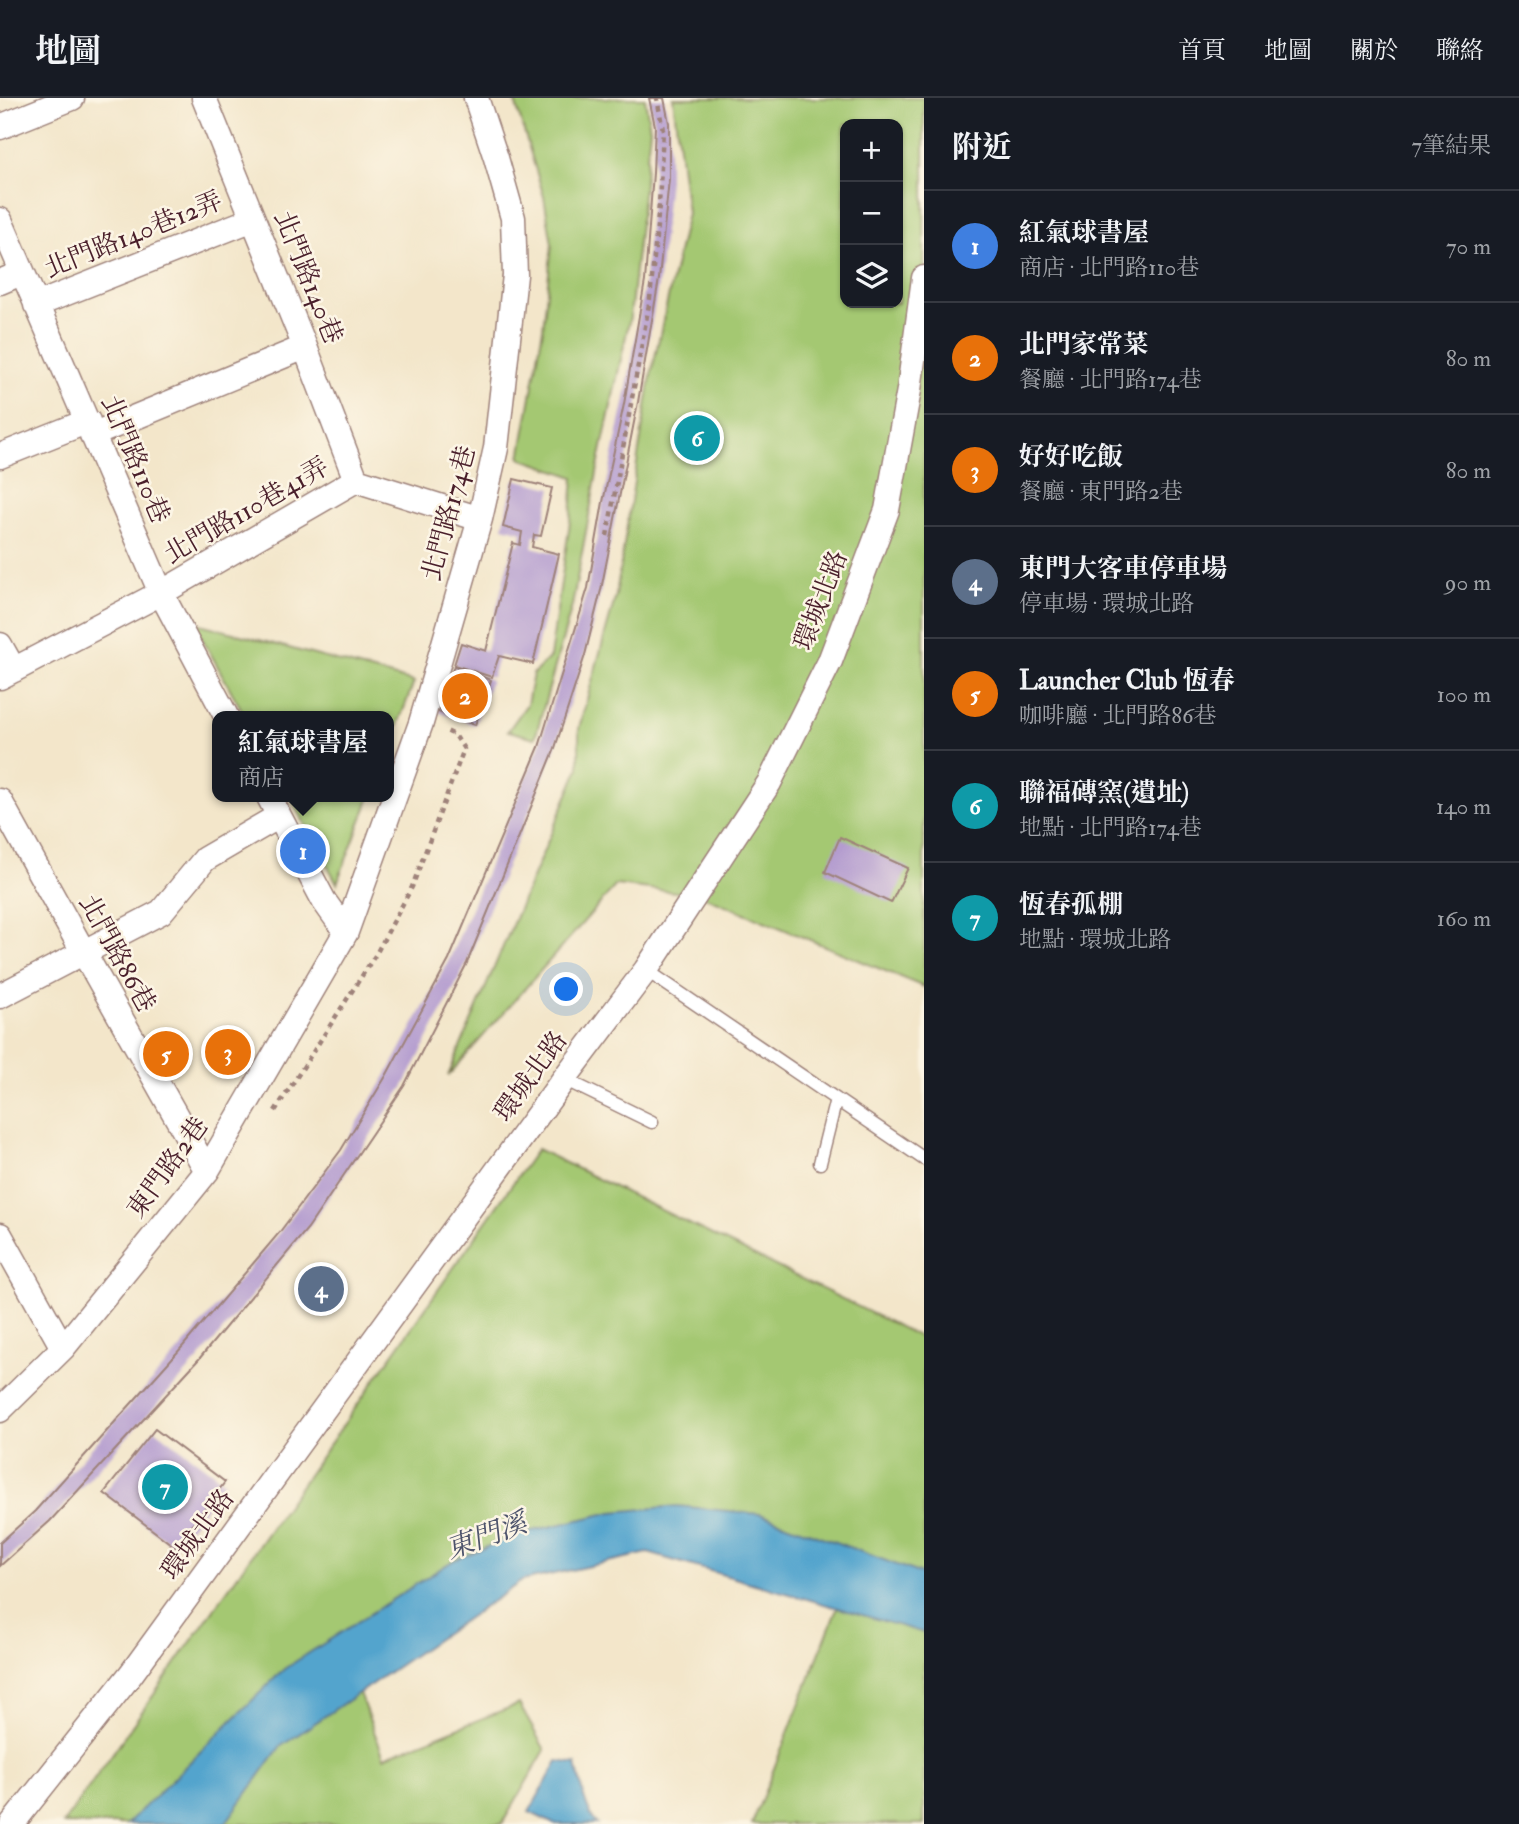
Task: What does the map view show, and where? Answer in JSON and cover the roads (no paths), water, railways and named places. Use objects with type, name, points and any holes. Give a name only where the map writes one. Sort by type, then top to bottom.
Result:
[{"type":"street","points":[[0,127],[72,98]]},
{"type":"street","name":"北門路140巷","points":[[204,98],[356,480]]},
{"type":"street","name":"北門路174巷","points":[[394,798],[421,723],[480,519],[496,449],[515,275],[513,218],[476,98]]},
{"type":"street","name":"北門路140巷12弄","points":[[36,305],[253,219]]},
{"type":"street","name":"北門路110巷","points":[[0,220],[11,277],[36,305],[161,593],[223,711]]},
{"type":"street","name":"環城北路","points":[[12,1824],[131,1674],[646,970],[769,783],[830,661],[887,510],[909,390],[924,278]]},
{"type":"street","points":[[0,456],[90,428],[305,347]]},
{"type":"street","name":"北門路110巷41弄","points":[[7,674],[161,593],[356,480],[480,519]]},
{"type":"street","points":[[0,645],[7,674]]},
{"type":"street","name":"北門路86巷","points":[[0,801],[207,1171]]},
{"type":"street","name":"北門路174巷","points":[[346,932],[393,802]]},
{"type":"street","points":[[0,996],[162,912],[205,859],[274,807],[324,901],[346,932]]},
{"type":"street","name":"東門路2巷","points":[[0,1410],[63,1349],[207,1171],[346,932]]},
{"type":"street","points":[[0,1235],[63,1349]]},
{"type":"lane","points":[[646,970],[924,1159]]},
{"type":"lane","points":[[564,1079],[652,1122]]},
{"type":"lane","points":[[820,1163],[836,1099]]},
{"type":"water","points":[[677,1506],[760,1514],[924,1575],[924,1633],[648,1553],[522,1581],[280,1747],[225,1824],[127,1824],[284,1669],[454,1560],[519,1534],[612,1512]]},
{"type":"water","points":[[558,1761],[576,1764],[586,1804],[597,1824],[554,1824],[529,1812]]},
{"type":"place","name":"聯福磚窯(遺址)","points":[[697,438]]},
{"type":"place","name":"北門家常菜","points":[[465,696]]},
{"type":"place","name":"紅氣球書屋","points":[[303,851]]},
{"type":"place","name":"好好吃飯","points":[[228,1052]]},
{"type":"place","name":"Launcher Club 恆春","points":[[166,1054]]},
{"type":"place","name":"東門大客車停車場","points":[[321,1289]]},
{"type":"place","name":"恆春孤棚","points":[[165,1487]]},
{"type":"water label","name":"東門溪","points":[[486,1535]]}]
